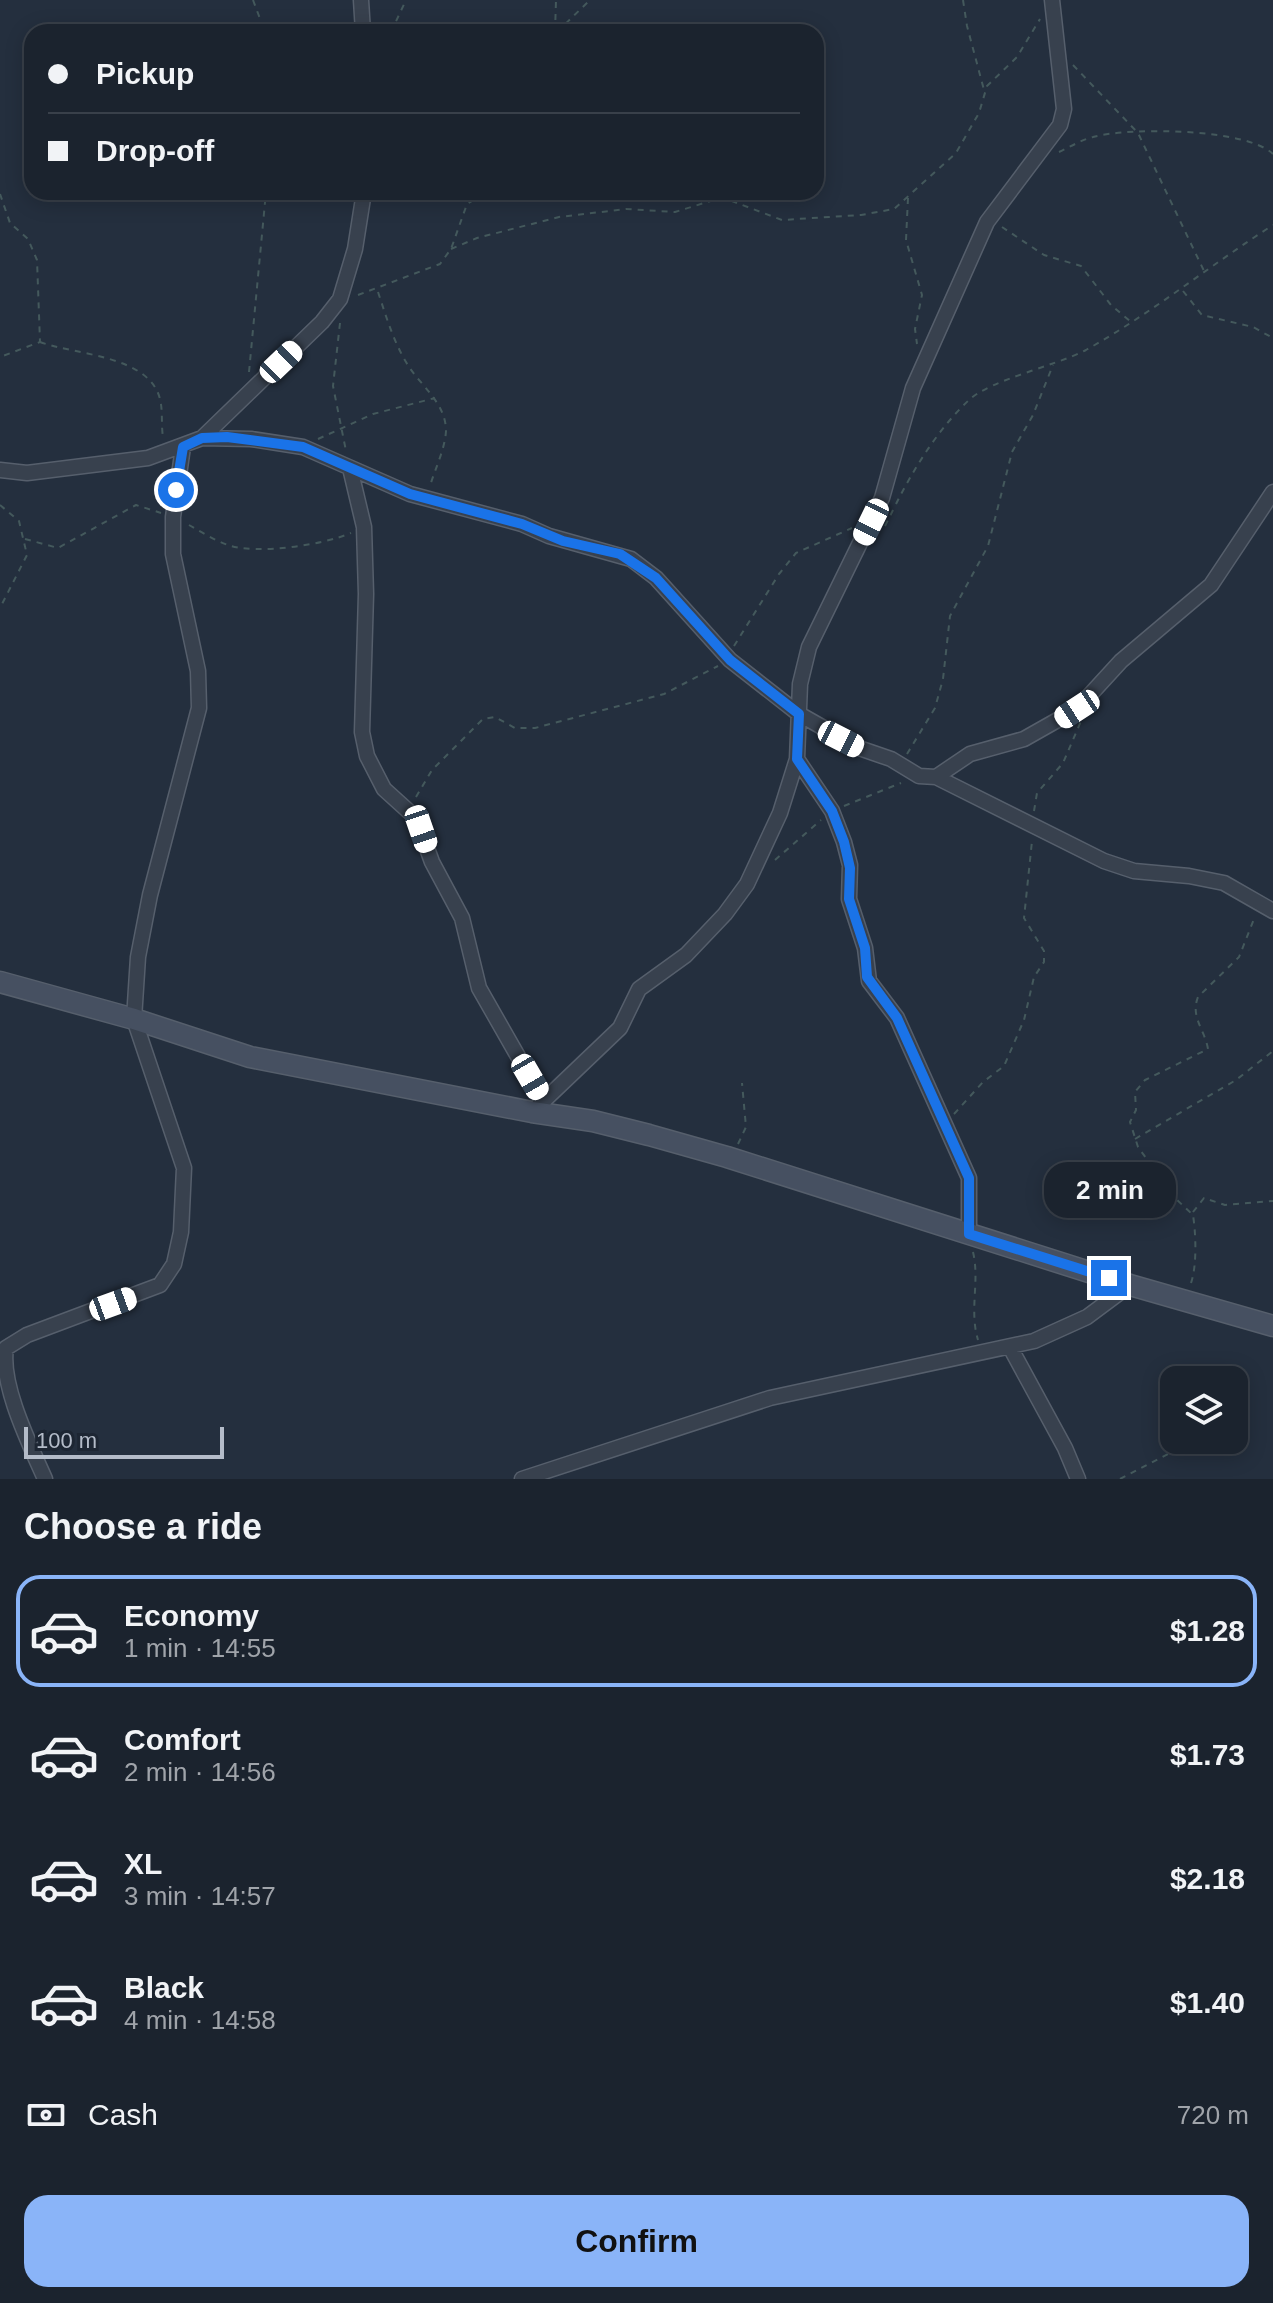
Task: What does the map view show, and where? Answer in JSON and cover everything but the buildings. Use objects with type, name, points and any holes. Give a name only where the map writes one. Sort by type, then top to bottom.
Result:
[{"type":"street","points":[[361,0],[362,24]]},
{"type":"street","points":[[538,1107],[620,1028],[639,989],[680,960],[732,904],[747,884],[767,844],[797,759],[800,684],[809,647],[871,522],[890,474],[913,388],[987,222],[1060,125],[1064,109],[1052,3]]},
{"type":"street","points":[[0,470],[27,473],[165,454],[202,438],[322,322],[340,299],[355,249],[363,200]]},
{"type":"street","points":[[202,438],[251,439],[303,447],[426,498],[522,524],[549,536],[631,559],[656,578],[728,658],[799,714],[859,748],[919,776],[936,777],[1104,861],[1134,871],[1209,879],[1243,892],[1267,907]]},
{"type":"street","points":[[45,1479],[7,1380],[6,1348],[27,1335],[160,1285],[173,1270],[181,1232],[185,1189],[181,1154],[157,1094],[134,1019],[138,957],[150,895],[199,708],[198,671],[176,578],[173,517],[183,447]]},
{"type":"street","points":[[350,468],[364,527],[366,594],[362,732],[367,756],[384,789],[416,818],[432,862],[462,918],[479,988],[538,1107]]},
{"type":"street","points":[[936,777],[970,754],[1024,739],[1077,709],[1121,661],[1211,585],[1273,492]]},
{"type":"street","points":[[797,759],[832,811],[850,865],[849,899],[865,948],[867,977],[897,1018],[971,1189],[969,1234]]},
{"type":"street","points":[[0,982],[134,1019],[250,1057],[538,1107],[727,1157],[1130,1285],[1273,1326]]},
{"type":"street","points":[[522,1479],[770,1398],[1034,1341],[1087,1317],[1130,1285]]},
{"type":"street","points":[[1010,1347],[1065,1448],[1078,1479]]},
{"type":"path","points":[[253,0],[262,24]]},
{"type":"path","points":[[395,24],[406,0]]},
{"type":"path","points":[[556,0],[556,24]]},
{"type":"path","points":[[564,24],[590,0]]},
{"type":"path","points":[[963,0],[985,91]]},
{"type":"path","points":[[729,200],[760,214],[796,220],[894,209],[956,153],[979,113],[985,91],[1017,57],[1052,3]]},
{"type":"path","points":[[1057,50],[1138,133],[1206,274]]},
{"type":"path","points":[[1033,163],[1093,137],[1172,131],[1243,138],[1256,142],[1273,154]]},
{"type":"path","points":[[0,194],[10,223],[28,239],[37,260],[40,342]]},
{"type":"path","points":[[908,197],[906,240],[921,287],[921,306],[915,329],[924,366]]},
{"type":"path","points":[[245,397],[265,200]]},
{"type":"path","points":[[350,468],[333,386],[340,299],[377,290],[440,264],[451,249],[467,204],[474,200]]},
{"type":"path","points":[[451,249],[477,238],[591,212],[626,209],[675,212],[714,200]]},
{"type":"path","points":[[987,222],[1010,229],[1044,255],[1081,266],[1111,305],[1132,323]]},
{"type":"path","points":[[859,546],[886,525],[905,485],[949,423],[971,398],[987,388],[1054,364],[1132,323],[1273,225]]},
{"type":"path","points":[[377,290],[394,339],[407,364],[435,398],[446,429],[426,498]]},
{"type":"path","points":[[1183,290],[1207,318],[1253,327],[1273,338]]},
{"type":"path","points":[[0,357],[40,342],[124,364],[153,385],[160,398],[165,454]]},
{"type":"path","points":[[900,765],[935,708],[943,679],[950,616],[988,546],[998,498],[1015,443],[1033,415],[1041,388],[1054,364]]},
{"type":"path","points":[[303,447],[342,427],[385,411],[435,398]]},
{"type":"path","points":[[0,505],[19,521],[27,555],[0,608]]},
{"type":"path","points":[[25,539],[58,548],[136,505],[173,517],[230,546],[248,549],[270,549],[340,538],[364,527]]},
{"type":"path","points":[[409,809],[432,770],[483,719],[501,718],[515,728],[524,729],[612,709],[664,694],[728,658],[779,574],[796,553],[836,533],[871,522]]},
{"type":"path","points":[[945,1123],[983,1082],[1002,1069],[1024,1020],[1034,977],[1044,962],[1044,951],[1024,918],[1037,793],[1058,771],[1079,732],[1082,724],[1077,709]]},
{"type":"path","points":[[768,866],[832,811],[919,776]]},
{"type":"path","points":[[1192,1212],[1175,1198],[1134,1140],[1130,1122],[1136,1110],[1136,1088],[1208,1049],[1195,1013],[1198,997],[1239,957],[1267,907]]},
{"type":"path","points":[[1134,1140],[1236,1080],[1273,1051]]},
{"type":"path","points":[[727,1157],[743,1138],[746,1127],[742,1083]]},
{"type":"path","points":[[1183,1301],[1196,1268],[1192,1212],[1204,1198],[1225,1205],[1273,1201]]},
{"type":"path","points":[[969,1234],[977,1266],[974,1327],[981,1353]]},
{"type":"path","points":[[1120,1479],[1168,1454]]},
{"type":"route","points":[[176,490],[183,447],[202,438],[251,439],[303,447],[410,494],[490,514],[563,541],[620,554],[643,566],[730,660],[799,714],[797,759],[832,811],[844,842],[850,868],[848,895],[865,948],[867,977],[897,1018],[969,1178],[969,1234],[1109,1278]]}]
